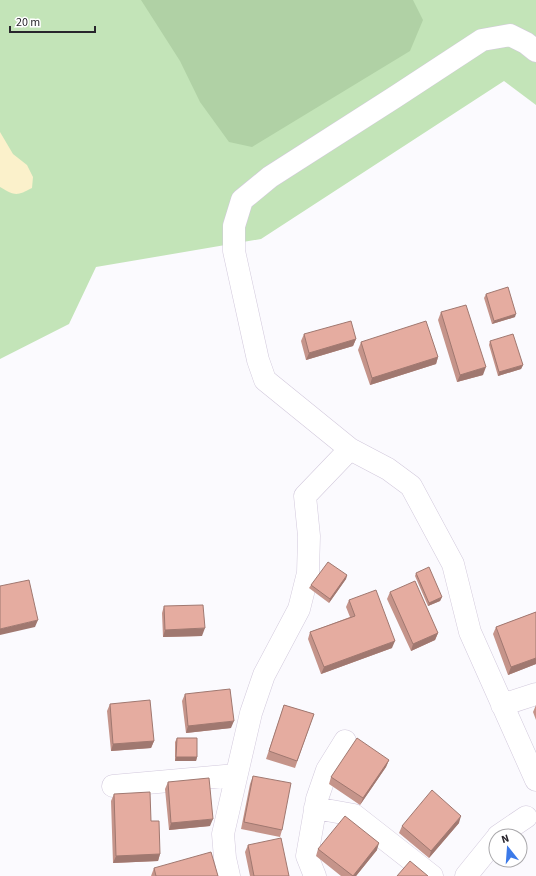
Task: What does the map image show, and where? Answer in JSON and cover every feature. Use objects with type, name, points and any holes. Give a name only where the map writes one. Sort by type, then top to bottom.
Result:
[{"type":"street","points":[[536,51],[526,43],[510,35],[482,40],[270,177],[242,200],[234,226],[234,251],[258,360],[265,380],[350,449],[388,469],[411,486],[453,564],[470,632],[536,780]]},
{"type":"street","points":[[229,876],[225,858],[223,834],[251,713],[264,675],[299,609],[308,572],[309,536],[305,496],[350,449]]},
{"type":"street","points":[[502,705],[536,694]]},
{"type":"street","points":[[315,876],[307,856],[317,799],[327,770],[345,741]]},
{"type":"street","points":[[112,786],[236,775]]},
{"type":"street","points":[[315,808],[354,815],[432,876]]},
{"type":"street","points":[[510,828],[526,817]]},
{"type":"street","points":[[466,876],[488,849]]},
{"type":"green space","points":[[0,0],[536,0],[536,105],[504,81],[261,239],[96,267],[69,324],[0,359]]},
{"type":"green space","points":[[141,0],[413,0],[423,20],[410,51],[252,147],[229,142],[200,102],[180,61]]},
{"type":"sand","points":[[0,132],[13,154],[27,165],[33,177],[32,188],[19,194],[9,192],[0,187]]},
{"type":"building","points":[[508,287],[516,314],[494,321],[486,294]]},
{"type":"building","points":[[466,305],[486,367],[460,375],[441,312]]},
{"type":"building","points":[[351,321],[356,339],[309,353],[304,334]]},
{"type":"building","points":[[426,321],[438,357],[372,378],[361,342]]},
{"type":"building","points":[[513,334],[523,365],[499,372],[490,341]]},
{"type":"building","points":[[328,562],[347,575],[330,599],[311,585]]},
{"type":"building","points":[[429,567],[442,597],[429,603],[416,573]]},
{"type":"building","points":[[29,580],[38,620],[0,629],[0,586]]},
{"type":"building","points":[[415,581],[438,633],[413,644],[390,592]]},
{"type":"building","points":[[376,590],[395,641],[324,667],[310,632],[355,616],[349,600]]},
{"type":"building","points":[[203,605],[205,628],[165,630],[164,606]]},
{"type":"building","points":[[536,612],[536,658],[511,667],[496,627]]},
{"type":"building","points":[[230,689],[234,721],[188,726],[185,694]]},
{"type":"building","points":[[150,700],[154,741],[113,744],[110,704]]},
{"type":"building","points":[[284,705],[314,714],[297,761],[269,751]]},
{"type":"building","points":[[177,738],[197,738],[197,757],[176,757]]},
{"type":"building","points":[[357,738],[389,760],[363,798],[331,777]]},
{"type":"building","points":[[253,776],[291,783],[282,830],[244,822]]},
{"type":"building","points":[[209,778],[213,819],[171,823],[168,782]]},
{"type":"building","points":[[432,790],[461,816],[431,851],[402,826]]},
{"type":"building","points":[[150,792],[151,821],[159,821],[160,854],[116,856],[114,794]]},
{"type":"building","points":[[345,816],[379,843],[353,876],[318,849]]},
{"type":"building","points":[[281,838],[289,876],[254,876],[248,845]]},
{"type":"building","points":[[211,852],[218,876],[156,876],[154,868]]},
{"type":"building","points":[[410,861],[428,876],[397,876]]}]
